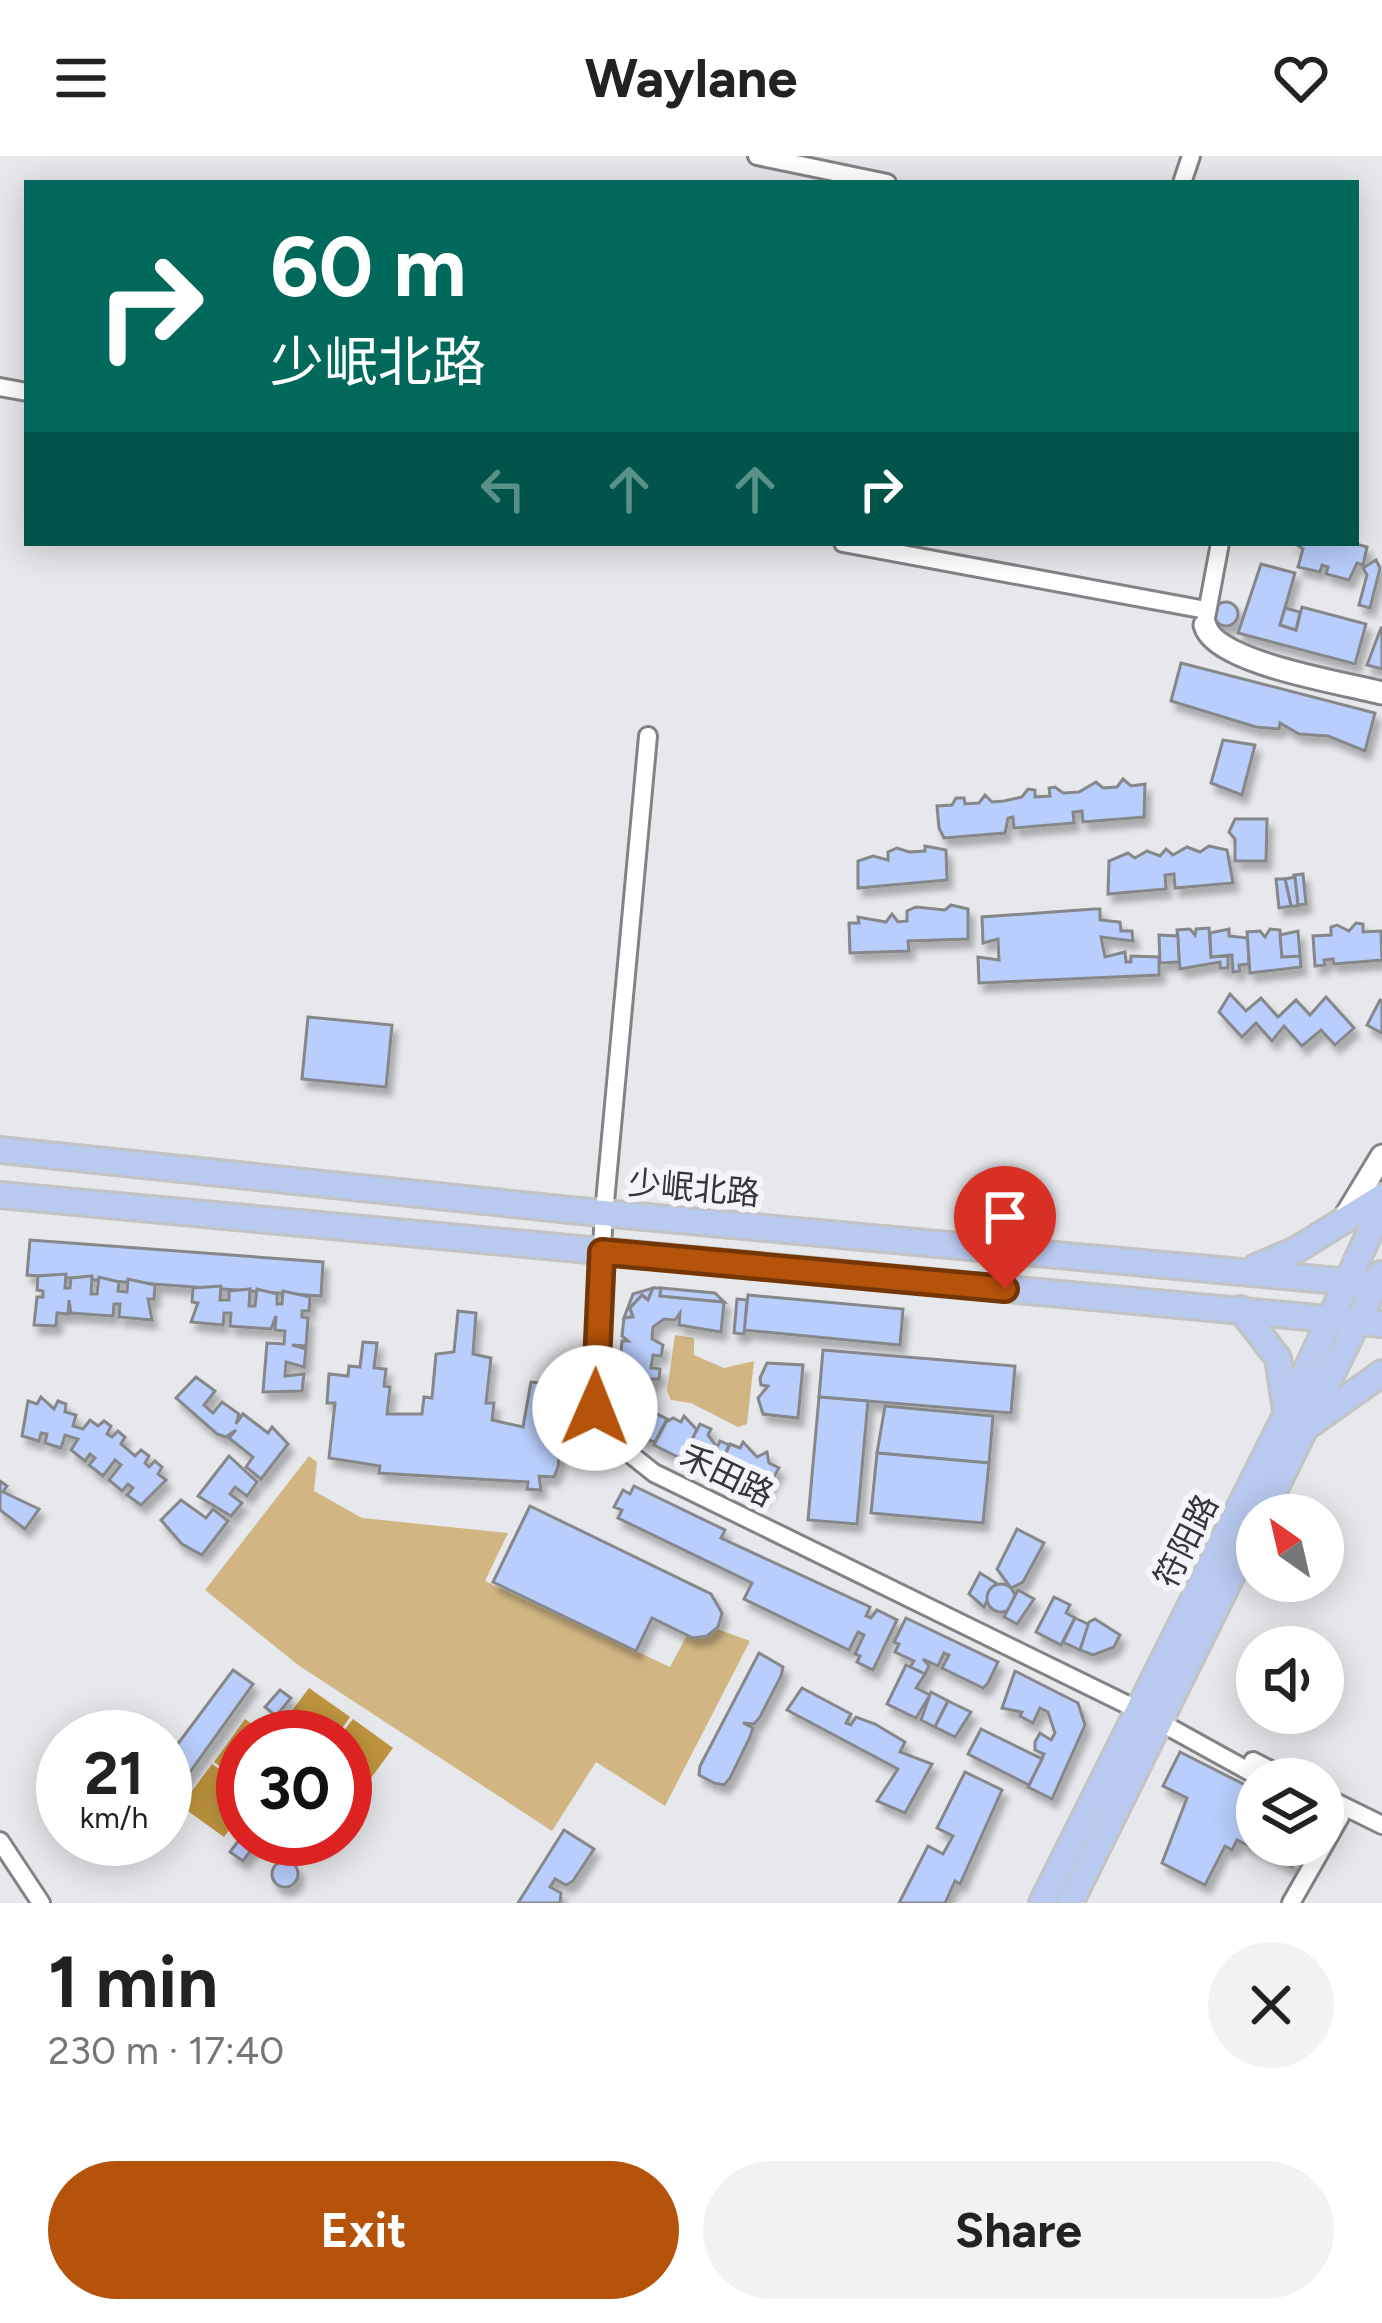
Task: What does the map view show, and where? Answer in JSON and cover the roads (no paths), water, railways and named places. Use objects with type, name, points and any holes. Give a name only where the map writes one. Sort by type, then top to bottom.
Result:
[{"type":"main road","name":"少岷北路","points":[[0,1150],[604,1213],[1346,1282],[1380,1280]]},
{"type":"main road","points":[[0,1195],[1369,1323]]},
{"type":"main road","points":[[1249,1270],[1334,1228],[1382,1197]]},
{"type":"main road","name":"符阳路","points":[[1270,1494],[1329,1319],[1382,1206]]},
{"type":"main road","points":[[1116,1299],[1120,1258]]},
{"type":"main road","name":"符阳路","points":[[1070,1903],[1152,1716],[1296,1422],[1369,1323],[1380,1280]]},
{"type":"main road","points":[[1240,1309],[1278,1358],[1296,1422],[1382,1373]]},
{"type":"main road","name":"符阳路","points":[[1042,1903],[1236,1562]]},
{"type":"street","points":[[757,156],[873,180]]},
{"type":"street","points":[[858,546],[1206,618]]},
{"type":"street","points":[[1219,546],[1206,618],[1210,640],[1233,654],[1382,694]]},
{"type":"street","name":"禾田路","points":[[648,736],[604,1213],[595,1408],[604,1433],[623,1454],[1152,1716]]},
{"type":"street","points":[[1334,1228],[1353,1209],[1382,1156]]},
{"type":"street","points":[[1152,1716],[1236,1763]]},
{"type":"street","points":[[1152,1716],[1243,1758]]},
{"type":"street","points":[[1344,1807],[1382,1826]]},
{"type":"street","points":[[1344,1819],[1382,1838]]},
{"type":"street","points":[[0,1841],[41,1903]]},
{"type":"street","points":[[1298,1901],[1312,1866]]}]
